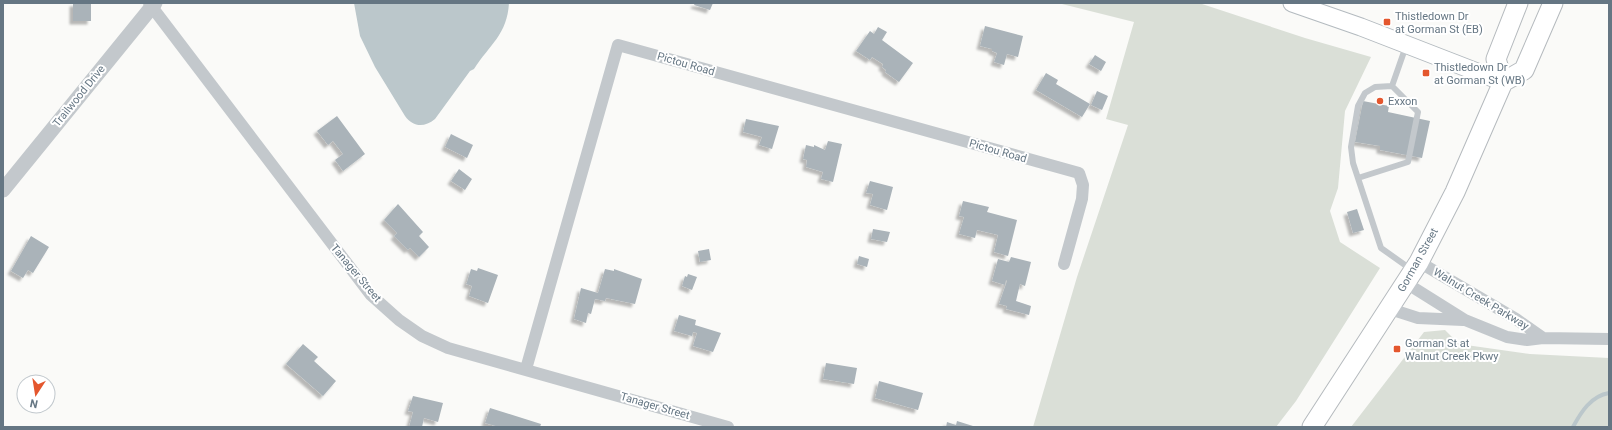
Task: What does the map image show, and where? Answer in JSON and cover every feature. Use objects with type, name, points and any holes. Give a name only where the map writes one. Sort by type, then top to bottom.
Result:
[{"type":"main road","points":[[1292,3],[1407,44],[1503,82]]},
{"type":"main road","points":[[1503,82],[1496,59],[1518,3]]},
{"type":"main road","points":[[1503,82],[1524,70],[1552,3]]},
{"type":"main road","name":"Gorman Street","points":[[1312,427],[1390,309],[1412,272],[1454,192],[1503,82]]},
{"type":"street","name":"Trailwood Drive","points":[[3,190],[152,4]]},
{"type":"street","name":"Tanager Street","points":[[152,4],[371,295],[399,320],[422,336],[448,348],[728,427]]},
{"type":"street","name":"Pictou Road","points":[[526,369],[618,45],[1079,173],[1083,185],[1082,198],[1064,264]]},
{"type":"street","name":"Walnut Creek Parkway","points":[[1412,272],[1465,320],[1507,337],[1527,340],[1543,338],[1609,339]]},
{"type":"street","name":"Walnut Creek Parkway","points":[[1412,272],[1516,319],[1543,338]]},
{"type":"street","name":"Walnut Creek Parkway","points":[[1390,309],[1425,319],[1465,320]]},
{"type":"lane","points":[[1392,86],[1407,44]]},
{"type":"lane","points":[[1358,178],[1408,162],[1418,112],[1392,86],[1375,87],[1365,93],[1358,106],[1351,147],[1353,163],[1381,248],[1412,272]]},
{"type":"shaded area","points":[[354,3],[509,3],[505,23],[497,39],[474,69],[470,71],[435,119],[427,124],[419,125],[408,120],[375,67],[360,36]]},
{"type":"shaded area","points":[[1058,3],[1199,3],[1305,38],[1371,57],[1345,111],[1338,188],[1330,211],[1340,242],[1380,268],[1296,401],[1276,427],[1033,427],[1077,277],[1128,125],[1106,119],[1134,22]]},
{"type":"shaded area","points":[[1445,330],[1459,344],[1530,354],[1609,358],[1609,427],[1351,427],[1424,332]]},
{"type":"building","points":[[73,3],[91,3],[91,21],[73,21]]},
{"type":"building","points":[[695,3],[713,3],[710,10],[694,5]]},
{"type":"building","points":[[985,26],[1023,36],[1018,57],[1007,54],[1004,65],[994,62],[997,53],[992,51],[992,49],[980,46]]},
{"type":"building","points":[[878,27],[887,32],[882,40],[913,63],[899,82],[885,72],[886,70],[882,67],[883,64],[872,57],[870,60],[856,51],[870,31],[874,34]]},
{"type":"building","points":[[1095,55],[1106,62],[1101,71],[1089,64]]},
{"type":"building","points":[[1046,73],[1058,80],[1056,84],[1090,104],[1082,117],[1036,90]]},
{"type":"building","points":[[1097,91],[1108,96],[1102,110],[1091,105]]},
{"type":"building","points":[[1363,101],[1389,106],[1388,112],[1430,121],[1422,158],[1380,150],[1380,146],[1355,142]]},
{"type":"building","points":[[337,116],[365,154],[343,171],[335,160],[343,154],[333,141],[328,145],[317,131]]},
{"type":"building","points":[[746,119],[779,126],[772,149],[759,145],[762,137],[743,132]]},
{"type":"building","points":[[451,134],[473,145],[467,158],[445,147]]},
{"type":"building","points":[[828,141],[842,144],[833,182],[821,179],[823,172],[806,167],[807,160],[803,159],[806,145],[814,147],[814,145],[825,150]]},
{"type":"building","points":[[459,169],[472,179],[465,190],[451,181]]},
{"type":"building","points":[[870,181],[893,187],[887,210],[870,205],[873,194],[866,193]]},
{"type":"building","points":[[963,201],[989,207],[987,212],[1017,220],[1008,256],[994,252],[998,235],[977,230],[975,238],[959,234],[964,217],[959,216]]},
{"type":"building","points":[[398,204],[423,232],[419,236],[429,247],[419,257],[410,248],[408,250],[394,236],[397,233],[384,220]]},
{"type":"building","points":[[1357,209],[1364,230],[1353,233],[1347,212]]},
{"type":"building","points":[[873,229],[890,232],[887,242],[871,239]]},
{"type":"building","points":[[31,236],[49,247],[33,273],[28,270],[23,278],[11,271]]},
{"type":"building","points":[[709,249],[711,260],[700,262],[698,251]]},
{"type":"building","points":[[859,256],[869,259],[867,267],[857,264]]},
{"type":"building","points":[[1011,257],[1031,262],[1025,286],[1020,284],[1016,301],[1031,306],[1029,315],[1006,309],[1007,306],[999,304],[1007,281],[1006,280],[1005,285],[992,281],[998,259],[1009,262]]},
{"type":"building","points":[[478,268],[498,275],[488,303],[469,296],[472,286],[466,284],[471,269],[477,271]]},
{"type":"building","points":[[605,269],[614,271],[614,269],[642,279],[635,304],[606,298],[605,301],[595,299],[591,314],[588,313],[586,323],[574,319],[581,288],[598,293]]},
{"type":"building","points":[[688,274],[697,277],[692,290],[682,286],[685,276],[687,277]]},
{"type":"building","points":[[679,315],[696,320],[695,325],[721,333],[713,352],[693,346],[697,333],[693,332],[692,336],[674,331]]},
{"type":"building","points":[[303,344],[318,357],[314,361],[336,381],[323,396],[286,364]]},
{"type":"building","points":[[826,363],[857,368],[854,384],[823,379]]},
{"type":"building","points":[[879,381],[923,393],[918,410],[875,398]]},
{"type":"building","points":[[413,396],[443,403],[438,422],[424,418],[422,427],[409,427],[413,412],[408,411]]},
{"type":"building","points":[[490,408],[541,424],[540,427],[499,427],[485,423]]},
{"type":"building","points":[[957,421],[973,426],[946,427],[947,422],[956,425]]},
{"type":"waterway","points":[[1573,427],[1583,410],[1592,401],[1597,397],[1609,393]]},
{"type":"place","name":"Thistledown Dr at Gorman St (EB)","points":[[1387,22]]},
{"type":"place","name":"Thistledown Dr at Gorman St (WB)","points":[[1426,73]]},
{"type":"place","name":"Exxon","points":[[1380,101]]},
{"type":"place","name":"Gorman St at Walnut Creek Pkwy","points":[[1397,349]]}]
